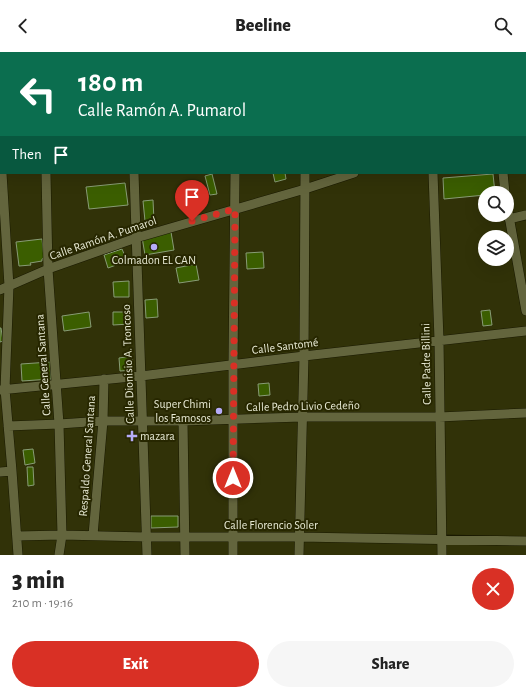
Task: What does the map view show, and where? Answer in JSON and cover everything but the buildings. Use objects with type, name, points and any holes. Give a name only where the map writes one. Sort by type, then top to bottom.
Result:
[{"type":"street","points":[[2,174],[4,288],[3,389],[8,426],[18,555]]},
{"type":"street","name":"Calle General Santana","points":[[46,174],[48,269],[59,424],[62,535],[59,555]]},
{"type":"street","name":"Calle Dionisio A. Troncoso","points":[[134,174],[147,555]]},
{"type":"street","points":[[233,555],[235,174]]},
{"type":"street","points":[[299,555],[304,356],[305,174]]},
{"type":"street","name":"Calle Ramón A. Pumarol","points":[[4,288],[48,269],[136,238],[305,189],[351,174]]},
{"type":"street","name":"Calle Padre Billini","points":[[433,174],[439,340],[442,555]]},
{"type":"street","points":[[503,174],[504,186]]},
{"type":"street","points":[[514,218],[526,215]]},
{"type":"street","points":[[510,222],[526,311]]},
{"type":"street","name":"Calle Santomé","points":[[3,389],[141,376],[233,364],[526,331]]},
{"type":"street","name":"Respaldo General Santana","points":[[92,535],[103,422],[104,379]]},
{"type":"street","name":"Calle Pedro Livio Cedeño","points":[[8,426],[302,417],[439,417],[526,413]]},
{"type":"street","points":[[183,421],[185,555]]},
{"type":"street","points":[[0,472],[12,471]]},
{"type":"street","name":"Calle Florencio Soler","points":[[17,536],[92,535],[146,537],[299,537],[526,541]]},
{"type":"place","name":"Colmadon EL CAN","points":[[154,247]]},
{"type":"place","name":"Super Chimi los Famosos","points":[[219,411]]},
{"type":"place","name":"mazara","points":[[132,436]]},
{"type":"route","points":[[192,221],[235,209],[233,478]]}]
